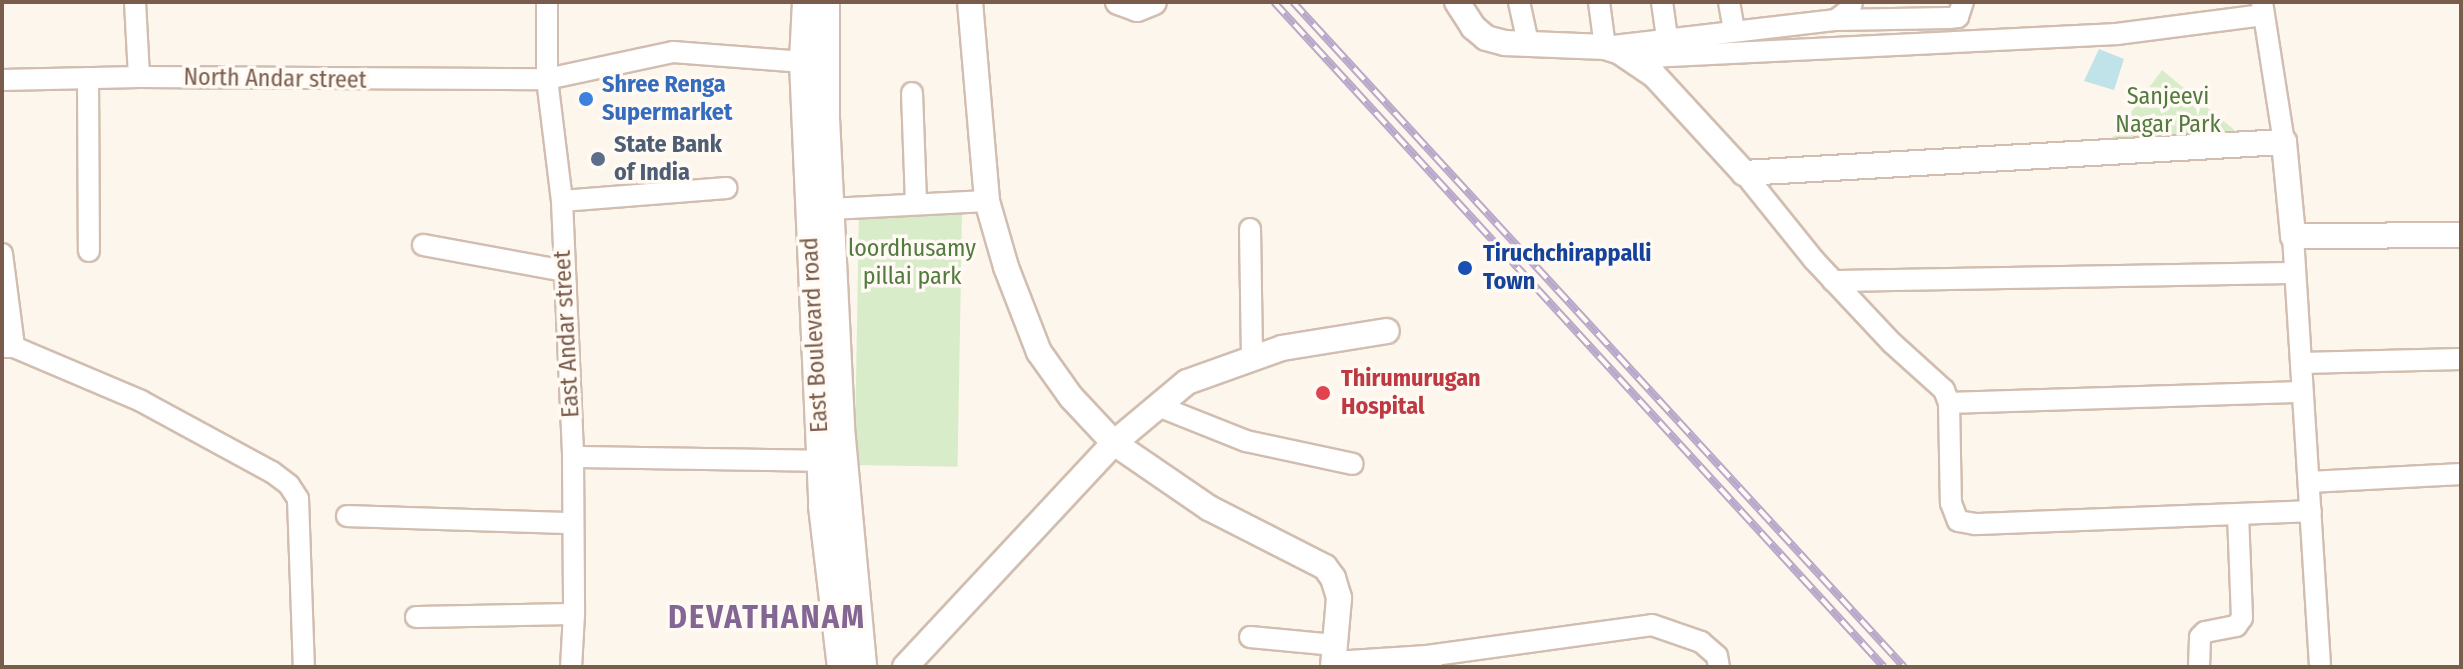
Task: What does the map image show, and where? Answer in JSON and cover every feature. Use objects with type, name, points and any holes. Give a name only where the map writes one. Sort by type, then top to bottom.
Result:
[{"type":"main road","name":"East Boulevard road","points":[[807,2],[804,62],[824,522],[842,667]]},
{"type":"main road","points":[[825,2],[840,428],[862,667]]},
{"type":"street","points":[[135,2],[139,77]]},
{"type":"street","name":"East Andar street","points":[[547,2],[547,79],[562,201],[573,457],[574,614],[571,667]]},
{"type":"street","points":[[970,2],[987,201],[1006,267],[1039,352],[1071,397],[1114,443],[1209,508],[1325,567],[1337,587],[1339,598],[1334,658]]},
{"type":"street","points":[[1118,2],[1137,9],[1154,2]]},
{"type":"street","points":[[1457,2],[1473,27],[1486,38],[1505,43],[1605,47],[1836,20],[1958,17],[1963,2]]},
{"type":"street","points":[[1519,2],[1528,43]]},
{"type":"street","points":[[1599,2],[1605,47]]},
{"type":"street","points":[[1662,2],[1667,38]]},
{"type":"street","points":[[1729,2],[1734,31]]},
{"type":"street","points":[[1836,20],[1845,16],[1852,2]]},
{"type":"street","points":[[1629,58],[2117,34],[2262,8],[2284,142],[2293,236],[2320,667]]},
{"type":"street","points":[[1605,47],[1654,75],[1744,173],[1833,281],[1892,343],[1941,385],[1949,403],[1951,503],[1958,521],[1975,524],[2311,511]]},
{"type":"street","name":"North Andar street","points":[[2,80],[139,77],[547,79],[667,53],[804,62]]},
{"type":"street","points":[[88,78],[89,251]]},
{"type":"street","points":[[912,93],[916,202]]},
{"type":"street","points":[[1744,173],[2284,142]]},
{"type":"street","points":[[562,201],[726,188]]},
{"type":"street","points":[[830,209],[916,202],[987,201]]},
{"type":"street","points":[[1250,229],[1252,356]]},
{"type":"street","points":[[2293,236],[2461,235]]},
{"type":"street","points":[[423,245],[564,271]]},
{"type":"street","points":[[2,254],[8,347],[141,401],[272,472],[289,485],[298,499],[304,667]]},
{"type":"street","points":[[1833,281],[2294,273]]},
{"type":"street","points":[[905,667],[1114,443],[1198,376],[1252,356],[1387,331]]},
{"type":"street","points":[[2301,363],[2461,359]]},
{"type":"street","points":[[1949,403],[2301,392]]},
{"type":"street","points":[[1158,406],[1246,441],[1353,464]]},
{"type":"street","points":[[573,457],[822,461]]},
{"type":"street","points":[[2310,482],[2461,474]]},
{"type":"street","points":[[2199,667],[2200,637],[2205,632],[2236,626],[2242,618],[2238,514]]},
{"type":"street","points":[[347,516],[572,523]]},
{"type":"street","points":[[416,617],[574,614]]},
{"type":"street","points":[[1250,637],[1334,658],[1430,662],[1652,625],[1701,642],[1717,656],[1719,667]]},
{"type":"green space","name":"Sanjeevi Nagar Park","points":[[2162,70],[2244,138],[2112,138]]},
{"type":"green space","name":"loordhusamy pillai park","points":[[859,211],[962,213],[958,467],[855,465]]},
{"type":"water","points":[[2099,49],[2124,59],[2114,90],[2084,81]]},
{"type":"railway","points":[[1274,2],[1884,667]]},
{"type":"railway","points":[[1293,2],[1904,667]]},
{"type":"place","name":"Shree Renga Supermarket","points":[[586,99]]},
{"type":"place","name":"State Bank of India","points":[[598,159]]},
{"type":"place","name":"Tiruchchirappalli Town","points":[[1465,268]]},
{"type":"place","name":"Thirumurugan Hospital","points":[[1323,393]]},
{"type":"district","name":"DEVATHANAM","points":[[767,617]]}]
